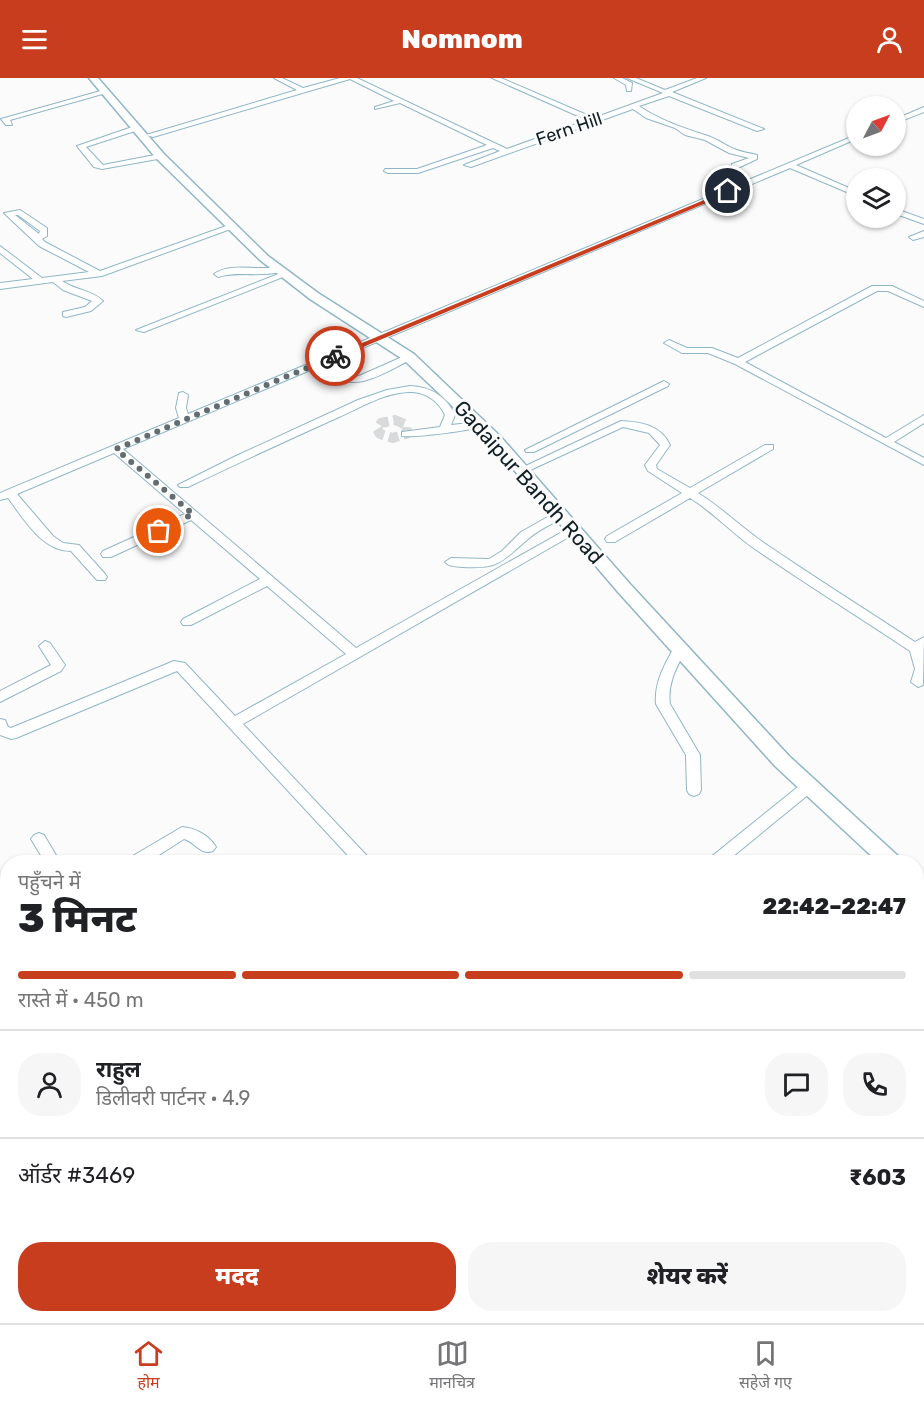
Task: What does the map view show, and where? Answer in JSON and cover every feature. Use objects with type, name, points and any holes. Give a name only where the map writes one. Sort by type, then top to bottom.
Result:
[{"type":"street","points":[[277,78],[307,90]]},
{"type":"street","points":[[287,78],[307,90]]},
{"type":"street","points":[[150,135],[347,78]]},
{"type":"street","points":[[352,78],[506,151]]},
{"type":"street","points":[[495,78],[593,120]]},
{"type":"street","points":[[617,78],[630,84],[628,90]]},
{"type":"street","points":[[630,78],[760,129]]},
{"type":"street","name":"Fern Hill","points":[[468,165],[634,106],[703,78]]},
{"type":"street","points":[[0,112],[100,83]]},
{"type":"street","points":[[9,123],[5,118],[100,83]]},
{"type":"street","points":[[0,286],[99,274],[236,230],[240,224],[100,83]]},
{"type":"street","name":"Gadaipur Bandh Road","points":[[100,83],[160,156],[281,273],[409,357],[480,425],[782,761],[883,855]]},
{"type":"street","points":[[377,108],[400,101]]},
{"type":"street","points":[[634,106],[649,116],[678,126],[687,133],[708,138],[732,151],[754,157],[735,166]]},
{"type":"street","points":[[906,117],[924,109]]},
{"type":"street","points":[[135,128],[83,144],[81,147],[97,165],[102,167],[160,156]]},
{"type":"street","points":[[101,577],[75,548],[60,547],[5,495],[846,141]]},
{"type":"street","points":[[388,171],[418,171],[494,145]]},
{"type":"street","points":[[790,165],[846,190]]},
{"type":"street","points":[[846,193],[846,196]]},
{"type":"street","points":[[906,215],[924,222]]},
{"type":"street","points":[[913,237],[924,234]]},
{"type":"street","points":[[36,238],[47,247],[99,274]]},
{"type":"street","points":[[0,249],[39,280]]},
{"type":"street","points":[[218,274],[241,270],[259,274],[281,273]]},
{"type":"street","points":[[141,330],[281,273]]},
{"type":"street","points":[[54,279],[66,288],[92,297],[98,302],[88,309],[66,314]]},
{"type":"street","points":[[738,362],[875,288],[889,288],[924,304]]},
{"type":"street","points":[[669,343],[685,351],[709,350],[738,362],[924,462]]},
{"type":"street","points":[[337,375],[357,380],[409,357]]},
{"type":"street","points":[[530,450],[664,384]]},
{"type":"street","points":[[184,485],[346,410],[401,390],[420,390],[435,396],[442,402],[450,415],[444,430]]},
{"type":"street","points":[[183,395],[181,408],[185,420]]},
{"type":"street","points":[[603,414],[621,424],[644,427],[663,439],[665,445],[650,465],[657,474],[722,514],[734,528],[761,547],[920,645],[921,669],[918,682]]},
{"type":"street","points":[[886,442],[924,418]]},
{"type":"street","points":[[522,470],[621,424]]},
{"type":"street","points":[[406,434],[480,425]]},
{"type":"street","points":[[612,539],[769,447]]},
{"type":"street","points":[[116,449],[354,654]]},
{"type":"street","points":[[107,555],[193,514]]},
{"type":"street","points":[[451,562],[470,564],[492,562],[506,554],[525,535],[560,514]]},
{"type":"street","points":[[234,723],[575,530]]},
{"type":"street","points":[[187,622],[268,580]]},
{"type":"street","points":[[0,697],[56,668],[58,665],[56,660],[45,646]]},
{"type":"street","points":[[680,649],[664,680],[662,695],[663,704],[693,755],[696,774],[694,790]]},
{"type":"street","points":[[0,724],[2,730],[11,734],[177,665],[182,667],[357,855]]},
{"type":"street","points":[[725,855],[809,786]]},
{"type":"street","points":[[147,855],[182,833],[191,834],[208,847]]},
{"type":"street","points":[[39,839],[49,855]]},
{"type":"tunnel","points":[[395,420],[407,425],[406,434],[393,438],[380,434],[377,429],[381,423],[395,420]]},
{"type":"way so far","points":[[159,531],[193,514],[116,449],[335,356]]},
{"type":"route","points":[[335,356],[728,191]]}]
